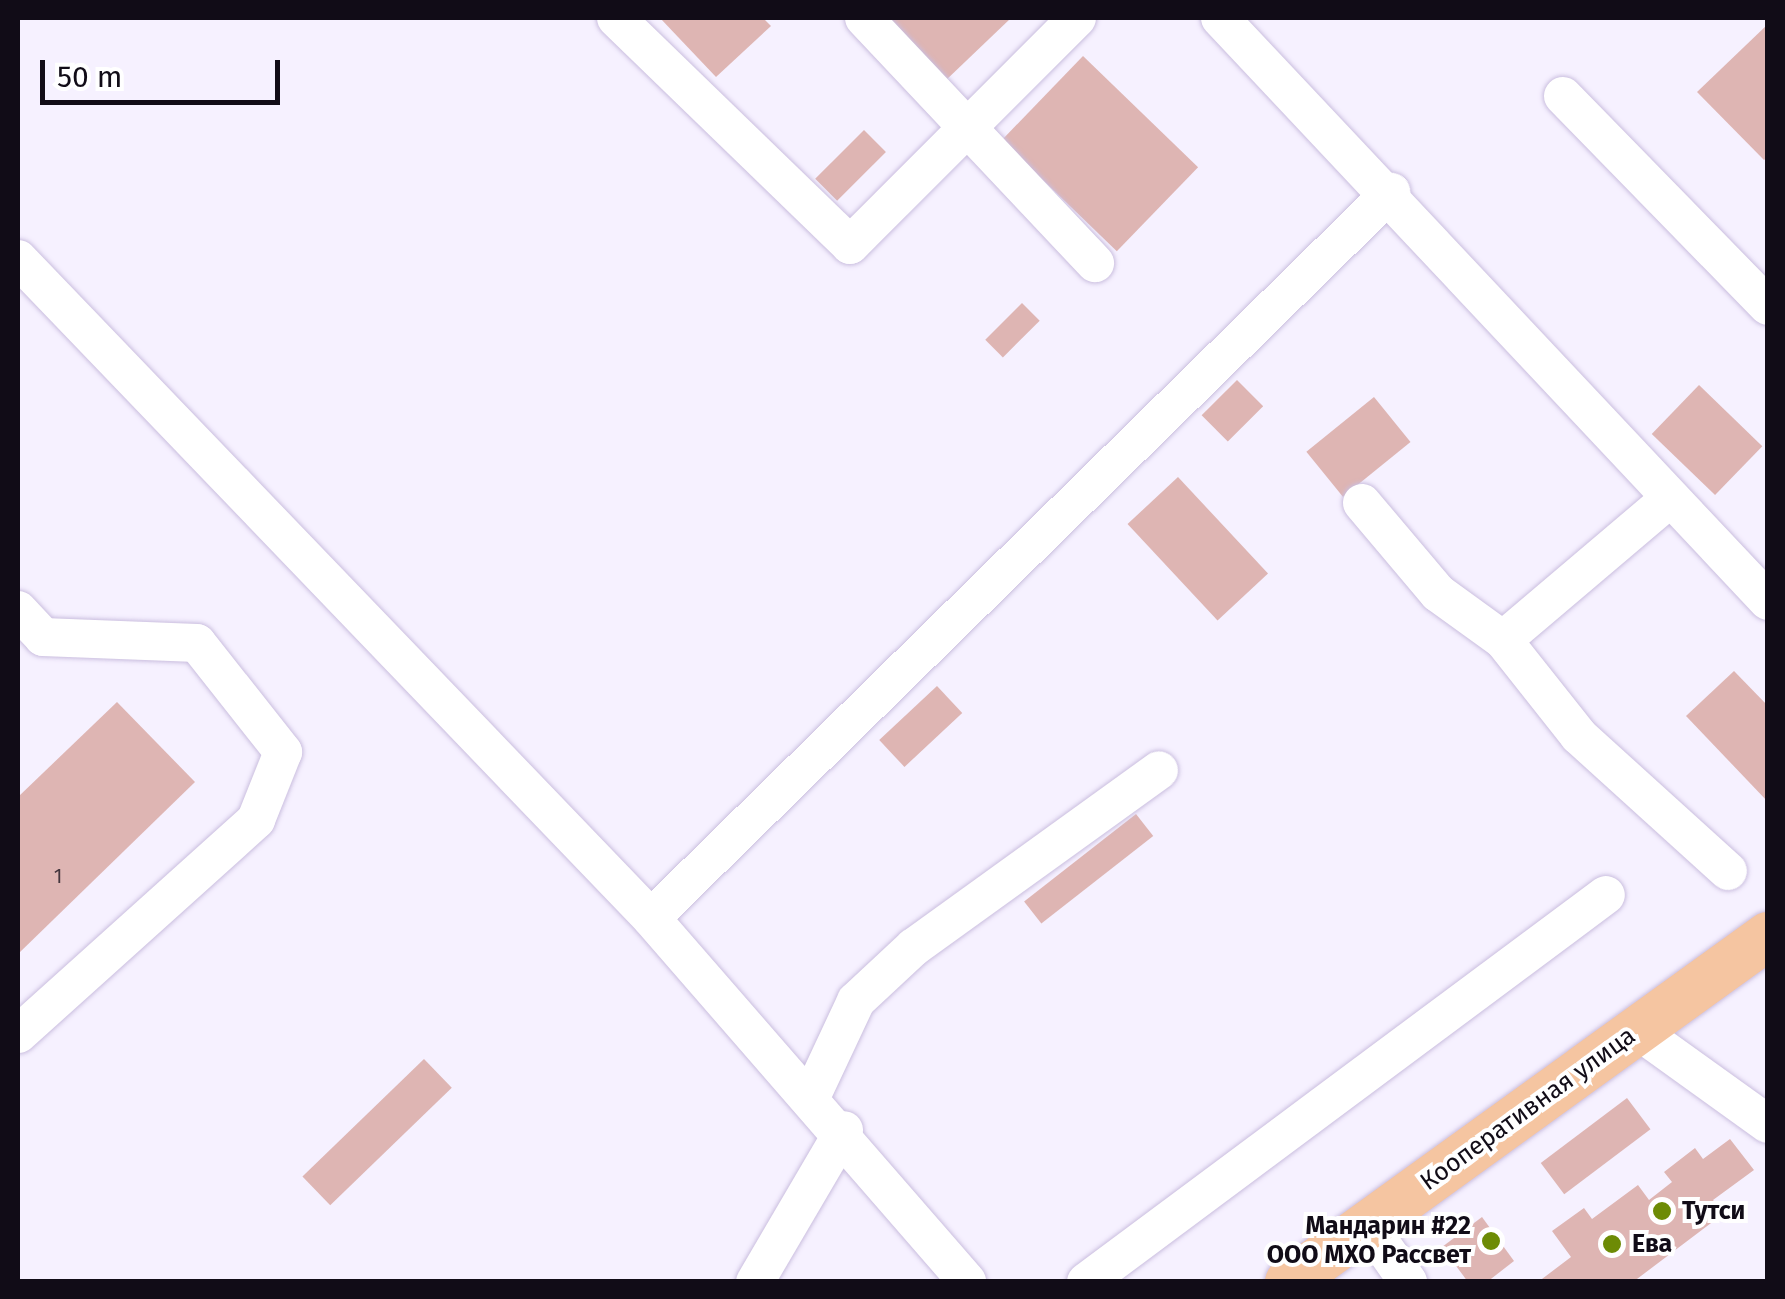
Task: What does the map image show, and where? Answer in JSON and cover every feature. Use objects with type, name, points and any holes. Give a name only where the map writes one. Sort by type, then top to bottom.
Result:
[{"type":"main road","name":"Кооперативная улица","points":[[1289,1282],[1768,936]]},
{"type":"lane","points":[[616,18],[850,245],[1076,18]]},
{"type":"lane","points":[[864,18],[1095,263]]},
{"type":"lane","points":[[1220,18],[1391,192],[1668,500],[1768,601]]},
{"type":"lane","points":[[1563,96],[1768,306]]},
{"type":"lane","points":[[651,918],[1391,192]]},
{"type":"lane","points":[[18,259],[651,918],[844,1130],[967,1282]]},
{"type":"lane","points":[[1502,640],[1668,500]]},
{"type":"lane","points":[[1362,504],[1438,593],[1502,640],[1579,736],[1728,871]]},
{"type":"lane","points":[[18,610],[43,637],[197,643],[283,752],[256,820],[18,1034]]},
{"type":"lane","points":[[812,1095],[856,1001],[914,947],[1159,770]]},
{"type":"lane","points":[[1086,1282],[1606,896]]},
{"type":"lane","points":[[1636,1030],[1768,1124]]},
{"type":"lane","points":[[756,1282],[844,1130]]},
{"type":"lane","points":[[1368,1225],[1408,1282]]},
{"type":"building","points":[[660,18],[763,18],[771,26],[716,77]]},
{"type":"building","points":[[882,18],[1011,18],[944,82]]},
{"type":"building","points":[[1768,24],[1768,157],[1764,160],[1697,92]]},
{"type":"building","points":[[1083,56],[1198,167],[1117,251],[1002,140]]},
{"type":"building","points":[[864,130],[886,152],[837,201],[815,179]]},
{"type":"building","points":[[1022,303],[1040,321],[1003,357],[985,340]]},
{"type":"building","points":[[1237,380],[1263,406],[1228,442],[1202,415]]},
{"type":"building","points":[[1699,385],[1762,446],[1715,495],[1652,434]]},
{"type":"building","points":[[1374,397],[1411,442],[1343,497],[1306,452]]},
{"type":"building","points":[[1178,477],[1268,574],[1218,621],[1128,524]]},
{"type":"building","points":[[1734,671],[1768,706],[1768,802],[1686,716]]},
{"type":"building","points":[[937,686],[962,713],[904,767],[879,740]]},
{"type":"building","points":[[117,702],[195,782],[18,954],[18,797]]},
{"type":"building","points":[[1136,814],[1153,836],[1041,923],[1024,901]]},
{"type":"building","points":[[424,1059],[452,1088],[330,1205],[302,1176]]},
{"type":"building","points":[[1627,1098],[1650,1129],[1564,1194],[1541,1163]]},
{"type":"building","name":"Тутси","points":[[1730,1139],[1754,1170],[1713,1200],[1723,1214],[1633,1282],[1538,1282],[1571,1257],[1552,1231],[1584,1208],[1592,1219],[1638,1185],[1649,1200],[1672,1182],[1664,1172],[1695,1148],[1703,1159]]},
{"type":"building","points":[[1482,1217],[1514,1261],[1487,1282],[1468,1282],[1442,1247]]},
{"type":"place","name":"Тутси","points":[[1662,1211]]},
{"type":"place","name":"Мандарин #22 ООО МХО Рассвет","points":[[1491,1241]]},
{"type":"place","name":"Ева","points":[[1612,1244]]}]
